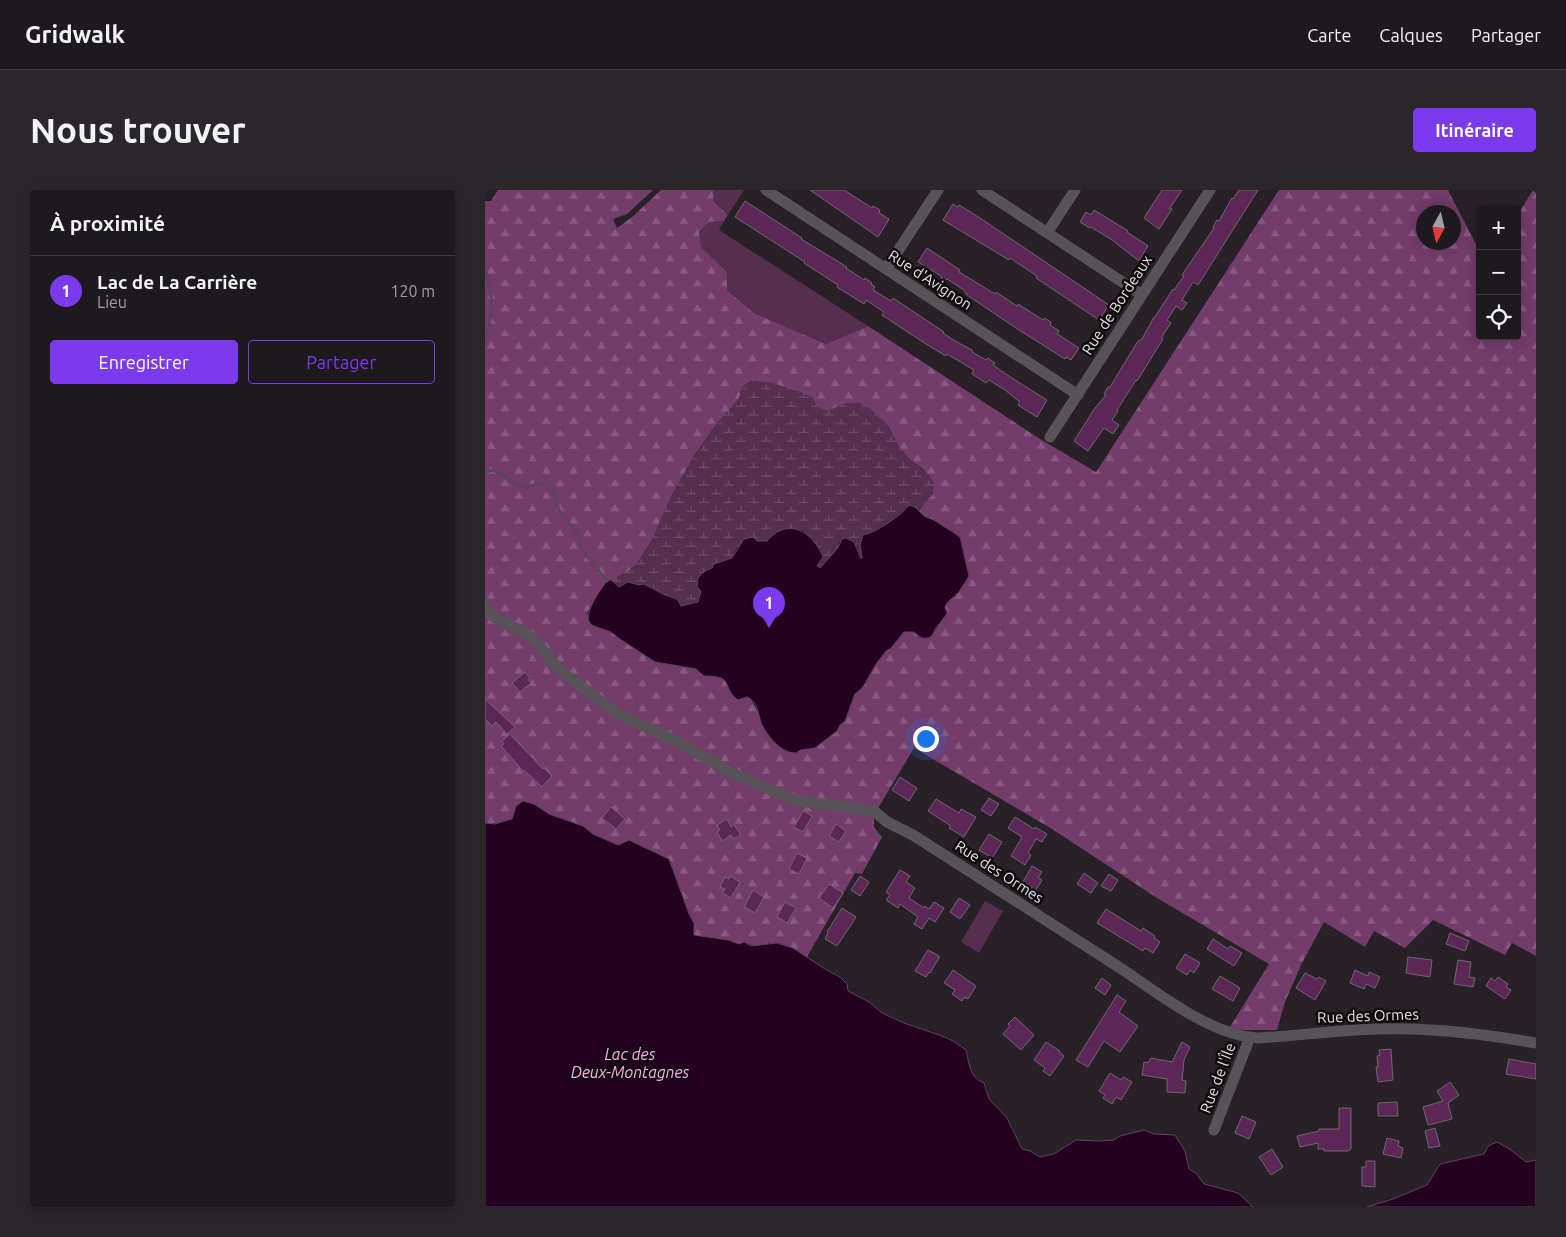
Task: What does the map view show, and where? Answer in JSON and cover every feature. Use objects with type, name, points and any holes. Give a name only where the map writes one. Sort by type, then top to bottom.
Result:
[{"type":"street","name":"Rue d'Avignon","points":[[765,190],[1078,395]]},
{"type":"street","points":[[886,269],[938,190]]},
{"type":"street","points":[[982,190],[1142,295]]},
{"type":"street","points":[[1047,233],[1075,190]]},
{"type":"street","name":"Rue de Bordeaux","points":[[1051,437],[1210,190]]},
{"type":"street","name":"Rue des Ormes","points":[[485,607],[495,619],[528,635],[561,671],[624,717],[676,741],[729,771],[794,800],[874,811],[887,822],[913,835],[1177,1006],[1231,1032],[1250,1037],[1411,1029],[1493,1036],[1536,1043]]},
{"type":"street","name":"Rue de l'Île","points":[[1214,1130],[1250,1037]]},
{"type":"green space","points":[[498,190],[653,190],[627,214],[613,219],[617,228],[661,190],[714,190],[713,201],[728,215],[724,221],[709,222],[699,232],[701,247],[727,272],[727,290],[754,313],[826,344],[868,326],[1040,439],[1096,472],[1279,190],[1448,190],[1456,205],[1416,205],[1416,250],[1461,250],[1461,215],[1476,244],[1476,340],[1521,340],[1521,210],[1533,190],[1536,190],[1536,956],[1512,943],[1505,955],[1433,920],[1405,948],[1374,931],[1365,947],[1324,922],[1301,965],[1285,1002],[1277,1030],[1243,1030],[1230,1027],[1269,964],[1157,898],[1052,829],[914,748],[874,815],[874,827],[882,837],[862,874],[855,873],[807,957],[793,948],[781,944],[753,945],[744,942],[739,944],[728,940],[694,935],[694,923],[669,859],[651,851],[637,846],[618,845],[593,834],[583,826],[549,814],[534,804],[516,806],[512,819],[499,823],[485,823],[485,201],[491,201]],"holes":[[[742,387],[787,389],[800,392],[812,398],[820,409],[827,411],[848,403],[869,408],[889,427],[899,447],[907,457],[924,470],[933,494],[919,512],[960,537],[968,570],[966,582],[947,603],[945,607],[947,611],[932,636],[920,638],[914,632],[904,632],[891,648],[886,651],[863,687],[855,694],[845,721],[837,731],[815,748],[801,750],[758,712],[750,698],[738,700],[724,678],[700,673],[690,667],[655,662],[612,632],[591,624],[587,613],[607,581],[615,582],[616,578],[630,570],[637,563],[652,540],[671,497],[694,456],[715,426],[739,399]]]},
{"type":"green space","points":[[714,190],[744,190],[728,215],[712,201]]},
{"type":"green space","points":[[724,221],[719,230],[868,326],[826,344],[754,313],[727,290],[727,272],[701,247],[699,232],[709,222]]},
{"type":"green space","points":[[751,380],[772,383],[800,392],[812,398],[820,409],[827,411],[848,403],[860,403],[869,408],[889,427],[899,447],[907,457],[930,476],[934,484],[933,494],[919,512],[915,507],[902,513],[877,530],[863,535],[861,559],[857,546],[839,542],[838,548],[820,568],[817,566],[822,561],[821,551],[803,530],[788,531],[775,534],[767,541],[757,541],[737,547],[732,558],[714,564],[709,570],[701,574],[697,587],[701,591],[698,602],[681,606],[674,598],[650,586],[628,582],[618,587],[615,582],[616,578],[630,570],[637,563],[652,540],[671,497],[690,463],[715,426],[739,399],[742,387]]},
{"type":"green space","points":[[985,901],[1003,911],[979,953],[961,942]]},
{"type":"water","points":[[909,505],[960,537],[969,576],[959,592],[947,603],[945,607],[947,614],[932,636],[924,638],[914,632],[904,632],[891,648],[886,651],[863,687],[855,694],[845,721],[837,731],[815,748],[801,750],[796,753],[786,751],[766,732],[754,702],[747,697],[738,700],[724,680],[714,676],[704,676],[696,669],[655,662],[611,632],[592,625],[589,621],[588,616],[593,603],[607,581],[611,580],[619,587],[628,582],[639,585],[644,584],[678,600],[681,606],[698,602],[701,591],[697,587],[698,578],[705,571],[712,568],[714,564],[732,558],[744,539],[753,537],[757,541],[767,541],[775,533],[783,529],[799,530],[813,540],[823,557],[817,566],[820,568],[838,548],[842,539],[846,538],[854,542],[861,559],[860,545],[863,535],[875,531],[888,523],[901,514]]},
{"type":"water","name":"Lac des Deux-Montagnes","points":[[523,801],[534,804],[549,814],[583,826],[593,834],[618,845],[629,840],[669,859],[694,923],[694,935],[728,940],[739,944],[744,942],[751,946],[777,943],[793,948],[840,977],[847,984],[848,991],[869,1002],[882,1013],[942,1036],[966,1050],[973,1074],[979,1081],[984,1083],[989,1099],[1007,1118],[1022,1149],[1040,1157],[1054,1154],[1076,1140],[1114,1140],[1120,1136],[1144,1130],[1154,1134],[1175,1135],[1185,1151],[1189,1169],[1196,1173],[1204,1184],[1238,1193],[1253,1207],[485,1207],[485,823],[495,824],[512,819],[516,806]]},
{"type":"water","points":[[1497,1142],[1526,1162],[1536,1160],[1536,1207],[1367,1207],[1427,1185],[1440,1164],[1484,1154],[1488,1146]]},
{"type":"building","points":[[810,190],[844,190],[872,208],[873,206],[880,210],[879,213],[889,219],[878,237]]},
{"type":"building","points":[[1162,190],[1182,190],[1159,229],[1144,218]]},
{"type":"building","points":[[1239,190],[1258,190],[1198,285],[1193,282],[1182,300],[1187,303],[1182,310],[1176,306],[1167,320],[1171,323],[1161,338],[1163,339],[1112,420],[1119,425],[1113,434],[1104,428],[1088,451],[1074,441],[1095,408],[1106,395],[1104,394],[1108,387],[1110,387],[1138,341],[1142,339],[1154,317],[1184,276],[1182,275],[1214,228],[1217,220],[1219,221],[1232,198]]},
{"type":"building","points":[[745,201],[864,280],[865,278],[875,287],[873,290],[891,301],[893,298],[955,341],[972,350],[972,352],[986,360],[988,358],[995,363],[993,364],[997,368],[1047,400],[1037,417],[1018,405],[1020,402],[1005,390],[989,380],[986,383],[972,374],[974,370],[926,344],[882,315],[884,312],[866,300],[864,304],[837,287],[838,285],[805,262],[735,217]]},
{"type":"building","points":[[953,204],[957,207],[959,205],[980,218],[1109,305],[1099,320],[1036,278],[1037,276],[1010,258],[1009,260],[943,220]]},
{"type":"building","points":[[1094,210],[1148,246],[1139,261],[1112,240],[1080,222],[1086,212],[1091,215]]},
{"type":"building","points":[[927,248],[960,270],[959,272],[995,294],[996,292],[1017,306],[1018,304],[1043,320],[1044,318],[1051,322],[1050,325],[1059,331],[1057,334],[1079,348],[1071,360],[1066,357],[1065,359],[1016,328],[947,279],[942,281],[941,276],[918,262]]},
{"type":"building","points":[[525,672],[530,678],[528,680],[531,683],[520,692],[512,683]]},
{"type":"building","points":[[485,699],[515,727],[507,734],[496,722],[492,726],[485,719]]},
{"type":"building","points":[[510,734],[552,776],[542,787],[523,771],[501,746],[504,744],[502,741]]},
{"type":"building","points":[[900,777],[917,788],[909,801],[892,790]]},
{"type":"building","points":[[989,798],[999,804],[991,816],[981,810]]},
{"type":"building","points":[[936,799],[959,813],[961,809],[976,817],[964,837],[928,811]]},
{"type":"building","points":[[611,807],[625,819],[616,829],[602,818]]},
{"type":"building","points":[[803,811],[812,816],[803,832],[794,827]]},
{"type":"building","points":[[1015,817],[1034,829],[1035,827],[1047,834],[1042,842],[1036,839],[1028,853],[1031,855],[1025,865],[1011,856],[1022,837],[1008,828]]},
{"type":"building","points":[[727,819],[731,827],[734,825],[741,835],[733,839],[731,835],[722,841],[717,832],[720,830],[717,825]]},
{"type":"building","points":[[836,824],[846,831],[839,842],[829,836]]},
{"type":"building","points":[[989,834],[1002,842],[992,858],[979,850]]},
{"type":"building","points":[[797,853],[807,858],[799,874],[789,869]]},
{"type":"building","points":[[1032,866],[1042,872],[1038,878],[1042,880],[1036,890],[1023,882]]},
{"type":"building","points":[[900,870],[910,876],[906,882],[915,888],[909,898],[924,908],[925,906],[929,909],[934,902],[944,908],[935,922],[929,918],[922,929],[914,924],[918,917],[900,904],[898,908],[886,900],[890,895],[886,892]]},
{"type":"building","points":[[1084,873],[1098,883],[1091,893],[1077,884]]},
{"type":"building","points":[[1109,874],[1118,880],[1111,891],[1101,886]]},
{"type":"building","points":[[730,876],[740,882],[731,898],[722,893],[725,889],[720,887],[725,877],[729,879]]},
{"type":"building","points":[[860,876],[869,882],[860,896],[851,890]]},
{"type":"building","points":[[829,884],[843,893],[833,908],[819,898]]},
{"type":"building","points":[[753,890],[764,897],[755,913],[744,907]]},
{"type":"building","points":[[959,898],[970,905],[960,919],[950,912]]},
{"type":"building","points":[[785,902],[796,908],[787,923],[777,917]]},
{"type":"building","points":[[842,908],[856,917],[837,946],[825,939],[827,932]]},
{"type":"building","points":[[1106,909],[1141,931],[1143,928],[1155,936],[1154,938],[1160,942],[1153,953],[1145,948],[1143,951],[1097,923]]},
{"type":"building","points":[[1450,933],[1469,941],[1465,951],[1446,944]]},
{"type":"building","points":[[1213,939],[1228,949],[1230,946],[1242,953],[1234,966],[1207,949]]},
{"type":"building","points":[[928,950],[939,956],[939,958],[926,977],[915,971]]},
{"type":"building","points":[[1185,954],[1200,963],[1194,973],[1190,970],[1187,975],[1176,968]]},
{"type":"building","points":[[1408,957],[1432,960],[1430,977],[1406,973]]},
{"type":"building","points":[[1458,960],[1471,962],[1469,977],[1475,978],[1473,987],[1454,984]]},
{"type":"building","points":[[953,970],[976,986],[968,999],[964,997],[962,1001],[952,994],[955,990],[944,983]]},
{"type":"building","points":[[1355,970],[1368,976],[1369,972],[1380,977],[1375,988],[1366,984],[1364,989],[1350,983]]},
{"type":"building","points":[[1305,973],[1326,981],[1315,1000],[1296,988]]},
{"type":"building","points":[[1220,976],[1240,988],[1233,1001],[1212,989]]},
{"type":"building","points":[[1498,977],[1508,984],[1506,987],[1511,990],[1505,999],[1486,986],[1491,978],[1495,981]]},
{"type":"building","points":[[1102,978],[1111,985],[1105,995],[1095,988]]},
{"type":"building","points":[[1117,995],[1126,1001],[1119,1012],[1138,1026],[1120,1052],[1104,1041],[1088,1067],[1076,1060]]},
{"type":"building","points":[[1015,1017],[1034,1035],[1021,1050],[1003,1034],[1010,1026],[1008,1024]]},
{"type":"building","points":[[1046,1042],[1064,1056],[1050,1076],[1043,1071],[1045,1068],[1034,1060]]},
{"type":"building","points":[[1182,1042],[1190,1047],[1184,1060],[1182,1080],[1186,1081],[1185,1093],[1167,1092],[1167,1079],[1142,1075],[1144,1062],[1148,1063],[1151,1058],[1172,1062]]},
{"type":"building","points":[[1391,1049],[1393,1080],[1378,1082],[1376,1067],[1378,1067],[1377,1056],[1380,1055],[1379,1050]]},
{"type":"building","points":[[1509,1059],[1536,1064],[1536,1079],[1506,1074]]},
{"type":"building","points":[[1110,1073],[1121,1080],[1123,1077],[1132,1082],[1121,1100],[1116,1097],[1112,1104],[1103,1098],[1105,1095],[1099,1091]]},
{"type":"building","points":[[1450,1082],[1459,1095],[1448,1103],[1452,1119],[1428,1125],[1423,1107],[1443,1101],[1437,1091]]},
{"type":"building","points":[[1397,1102],[1398,1116],[1378,1116],[1378,1103]]},
{"type":"building","points":[[1339,1108],[1351,1108],[1351,1149],[1348,1151],[1324,1151],[1324,1149],[1318,1149],[1318,1143],[1300,1147],[1297,1136],[1319,1131],[1319,1129],[1339,1129]]},
{"type":"building","points":[[1242,1116],[1256,1122],[1249,1139],[1235,1133]]},
{"type":"building","points":[[1435,1128],[1440,1146],[1429,1148],[1425,1131]]},
{"type":"building","points":[[1387,1138],[1399,1141],[1398,1146],[1403,1148],[1401,1158],[1383,1154]]},
{"type":"building","points":[[1272,1149],[1283,1167],[1271,1175],[1259,1157]]},
{"type":"building","points":[[1366,1161],[1375,1161],[1375,1187],[1362,1186],[1362,1167],[1366,1167]]},
{"type":"waterway","points":[[485,271],[491,296],[490,322],[485,339]]},
{"type":"waterway","points":[[485,472],[494,470],[523,487],[550,482],[562,516],[576,531],[576,535],[580,539],[581,549],[607,581]]},
{"type":"place","name":"Lac de La Carrière","points":[[769,628]]}]
